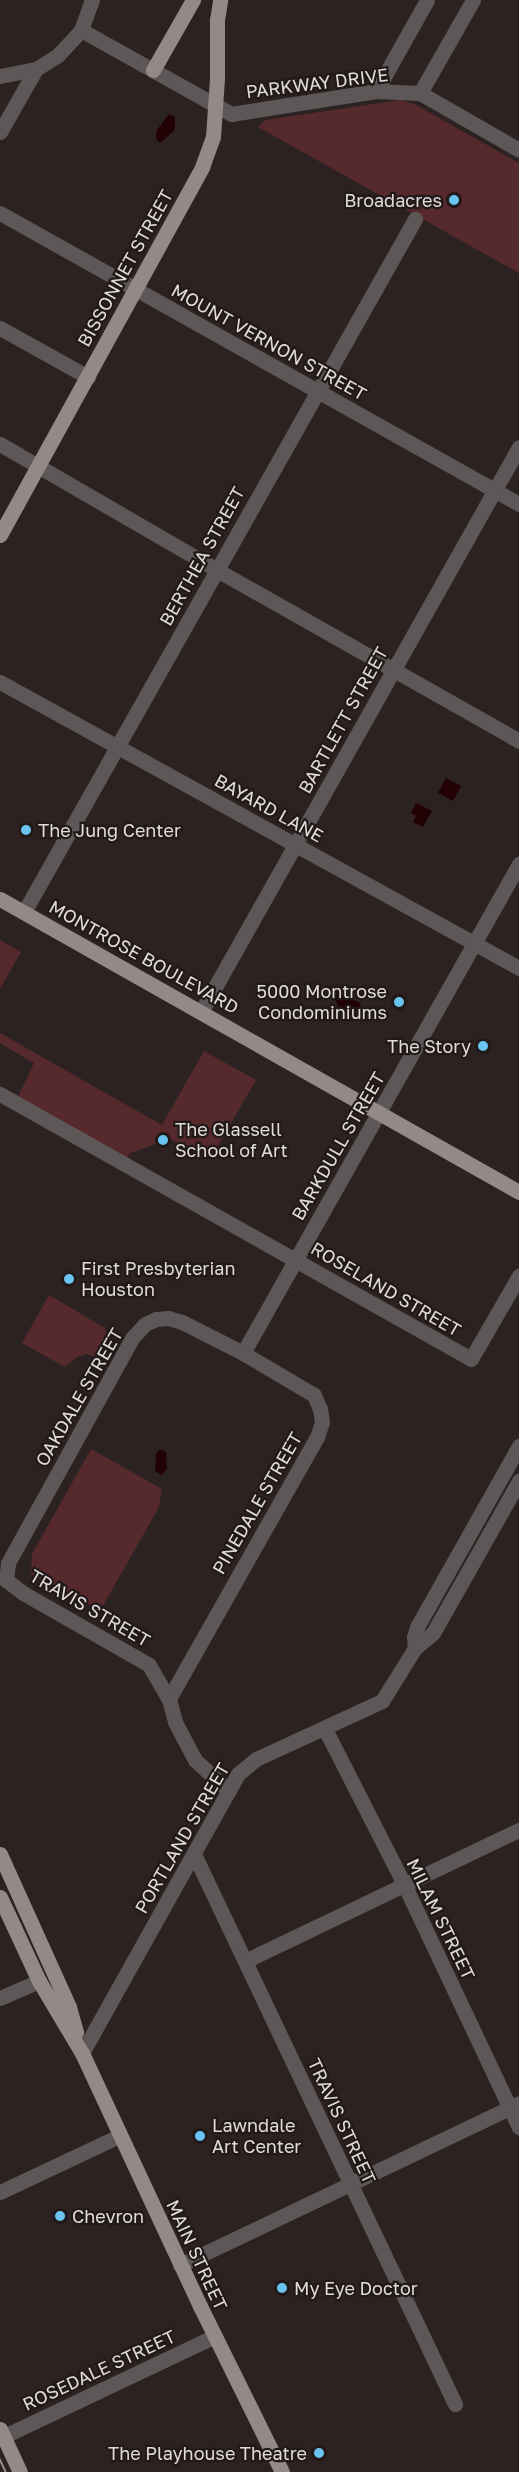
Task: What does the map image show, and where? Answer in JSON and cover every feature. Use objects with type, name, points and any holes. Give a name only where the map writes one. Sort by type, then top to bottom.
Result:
[{"type":"main road","points":[[153,70],[193,0]]},
{"type":"main road","name":"BISSONNET STREET","points":[[0,535],[202,167],[213,137],[217,20],[220,0]]},
{"type":"main road","name":"MONTROSE BOULEVARD","points":[[0,899],[519,1192]]},
{"type":"main road","name":"MAIN STREET","points":[[0,1854],[69,2007],[82,2053]]},
{"type":"main road","name":"MAIN STREET","points":[[0,1897],[39,1981],[82,2053],[180,2265],[282,2472]]},
{"type":"main road","points":[[1,2435],[20,2472]]},
{"type":"street","points":[[0,76],[36,69],[58,55],[81,30],[92,0]]},
{"type":"street","points":[[376,91],[427,0]]},
{"type":"street","points":[[420,93],[473,0]]},
{"type":"street","name":"PARKWAY DRIVE","points":[[81,30],[231,114],[376,91],[420,93],[519,150]]},
{"type":"street","points":[[0,132],[36,69]]},
{"type":"street","name":"MOUNT VERNON STREET","points":[[0,213],[519,504]]},
{"type":"street","name":"BERTHEA STREET","points":[[24,912],[415,219]]},
{"type":"street","points":[[0,328],[88,377]]},
{"type":"street","points":[[0,444],[519,741]]},
{"type":"street","name":"BARTLETT STREET","points":[[201,1012],[519,447]]},
{"type":"street","name":"BAYARD LANE","points":[[0,682],[519,968]]},
{"type":"street","name":"BARKDULL STREET","points":[[243,1353],[519,864]]},
{"type":"street","name":"ROSELAND STREET","points":[[0,1094],[471,1359],[519,1276]]},
{"type":"street","name":"OAKDALE STREET","points":[[3,1581],[8,1563],[133,1337],[145,1324],[168,1318],[243,1353]]},
{"type":"street","name":"PINEDALE STREET","points":[[169,1699],[317,1437],[322,1422],[320,1408],[314,1395],[243,1353]]},
{"type":"street","name":"PORTLAND STREET","points":[[415,1648],[414,1637],[417,1627],[519,1446]]},
{"type":"street","name":"PORTLAND STREET","points":[[82,2053],[238,1774],[256,1759],[382,1701],[415,1648],[433,1633],[519,1481]]},
{"type":"street","name":"TRAVIS STREET","points":[[3,1581],[149,1665],[169,1699],[175,1722],[195,1760],[229,1791]]},
{"type":"street","name":"MILAM STREET","points":[[325,1729],[514,2105],[519,2127]]},
{"type":"street","points":[[245,1960],[519,1830]]},
{"type":"street","name":"TRAVIS STREET","points":[[194,1854],[455,2404]]},
{"type":"street","points":[[0,1998],[39,1981]]},
{"type":"street","points":[[180,2265],[514,2105]]},
{"type":"street","points":[[0,2192],[119,2136]]},
{"type":"street","name":"ROSEDALE STREET","points":[[1,2435],[215,2336]]},
{"type":"shaded area","points":[[400,100],[416,105],[519,163],[519,273],[258,127],[265,120]]},
{"type":"shaded area","points":[[169,114],[175,117],[175,130],[160,143],[156,139],[157,130]]},
{"type":"shaded area","points":[[446,778],[461,786],[453,801],[438,793]]},
{"type":"shaded area","points":[[416,803],[432,811],[423,827],[413,822],[416,816],[411,813]]},
{"type":"shaded area","points":[[0,940],[21,952],[0,989]]},
{"type":"shaded area","points":[[340,987],[348,992],[346,995],[361,1004],[360,1007],[348,1012],[338,1006],[334,996]]},
{"type":"shaded area","points":[[0,1033],[162,1125],[204,1051],[256,1080],[216,1149],[209,1146],[202,1158],[170,1139],[130,1153],[127,1158],[18,1097],[34,1063],[0,1043]]},
{"type":"shaded area","points":[[49,1295],[105,1328],[109,1346],[101,1358],[87,1354],[77,1357],[65,1367],[22,1343]]},
{"type":"shaded area","points":[[91,1449],[162,1489],[159,1507],[100,1611],[31,1574],[32,1554]]},
{"type":"shaded area","points":[[161,1449],[166,1452],[167,1468],[162,1475],[155,1471],[156,1453]]},
{"type":"tram line","points":[[0,2459],[6,2472]]},
{"type":"place","name":"Broadacres","points":[[454,200]]},
{"type":"place","name":"The Jung Center","points":[[26,830]]},
{"type":"place","name":"5000 Montrose Condominiums","points":[[399,1002]]},
{"type":"place","name":"The Story","points":[[483,1046]]},
{"type":"place","name":"The Glassell School of Art","points":[[163,1140]]},
{"type":"place","name":"First Presbyterian Houston","points":[[69,1279]]},
{"type":"place","name":"Lawndale Art Center","points":[[200,2136]]},
{"type":"place","name":"Chevron","points":[[60,2216]]},
{"type":"place","name":"My Eye Doctor","points":[[282,2288]]},
{"type":"place","name":"The Playhouse Theatre","points":[[319,2453]]}]
